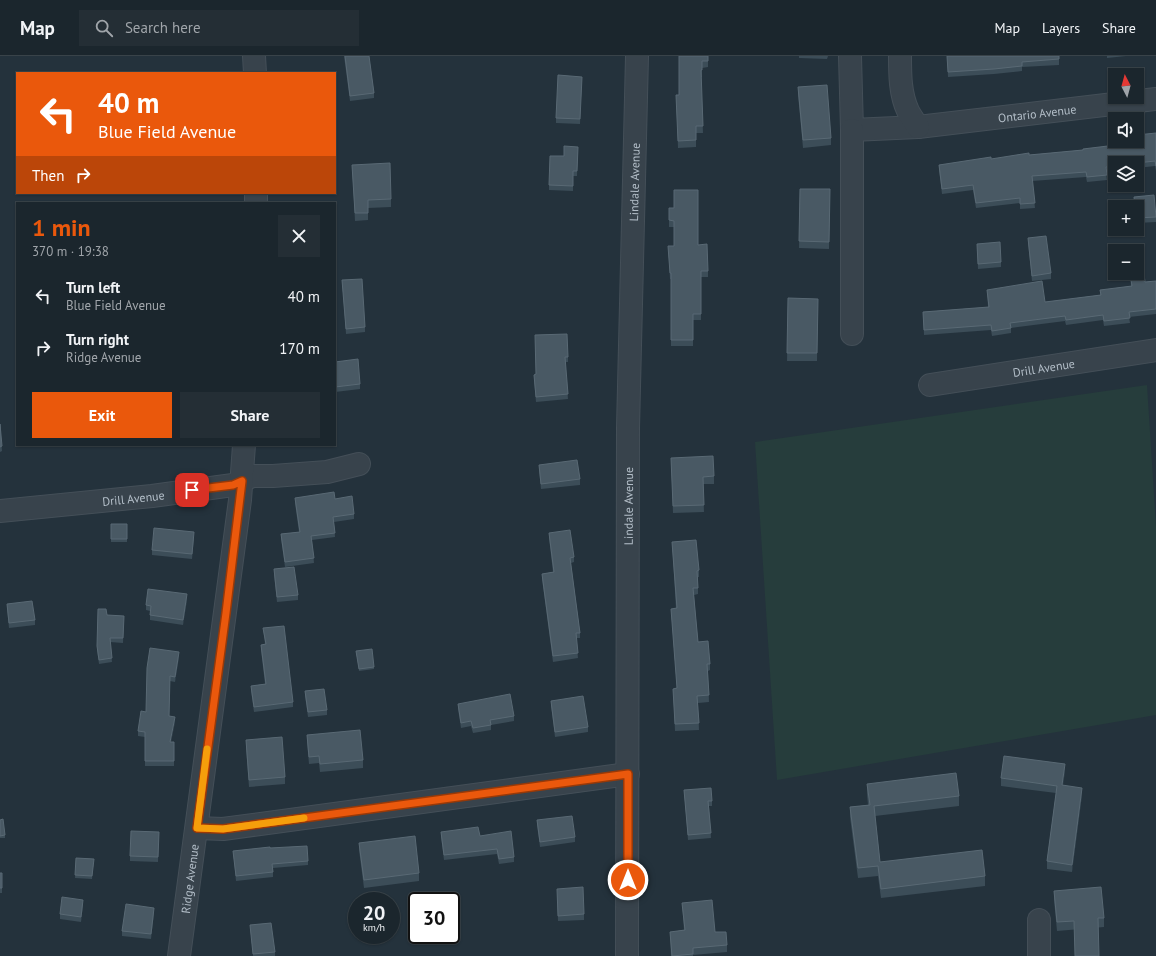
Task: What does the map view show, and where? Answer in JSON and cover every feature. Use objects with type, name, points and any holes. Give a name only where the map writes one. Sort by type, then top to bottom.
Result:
[{"type":"street","points":[[254,56],[256,72]]},
{"type":"street","name":"Lindale Avenue","points":[[628,956],[628,428],[637,56]]},
{"type":"street","points":[[850,56],[852,130],[852,334]]},
{"type":"street","points":[[900,56],[900,75],[903,100],[908,112],[918,127]]},
{"type":"street","name":"Ontario Avenue","points":[[852,130],[918,127],[1156,99]]},
{"type":"street","name":"Drill Avenue","points":[[930,385],[1156,350]]},
{"type":"street","name":"Ridge Avenue","points":[[179,956],[227,605],[242,481],[244,446]]},
{"type":"street","name":"Drill Avenue","points":[[0,511],[166,494],[233,485],[252,476],[327,472],[359,464]]},
{"type":"street","points":[[197,828],[223,829],[628,774]]},
{"type":"street","points":[[1039,920],[1039,956]]},
{"type":"green space","points":[[1147,385],[1156,526],[1156,715],[777,780],[755,442]]},
{"type":"building","points":[[345,56],[369,56],[374,93],[350,96]]},
{"type":"building","points":[[679,56],[708,56],[708,61],[702,61],[703,126],[696,126],[696,140],[678,141],[676,95],[679,95]]},
{"type":"building","points":[[947,56],[1059,56],[1059,59],[1022,62],[1022,66],[948,72]]},
{"type":"building","points":[[558,75],[582,77],[580,119],[556,118]]},
{"type":"building","points":[[827,85],[831,138],[803,140],[798,87]]},
{"type":"building","points":[[1156,133],[1156,166],[1155,161],[1144,162],[1144,156],[1108,156],[1108,167],[1106,167],[1107,175],[1087,177],[1086,172],[1032,176],[1035,203],[1020,204],[1020,198],[976,203],[973,185],[942,189],[939,165],[991,157],[991,159],[1029,153],[1029,155],[1108,146],[1108,148],[1144,148],[1144,134]]},
{"type":"building","points":[[564,146],[578,147],[577,171],[573,171],[573,186],[549,185],[550,156],[564,156]]},
{"type":"building","points":[[390,163],[391,199],[368,200],[368,213],[355,213],[352,165]]},
{"type":"building","points":[[800,189],[830,189],[829,242],[799,241]]},
{"type":"building","points":[[674,190],[698,190],[698,245],[707,244],[708,271],[701,271],[701,314],[693,314],[693,340],[671,340],[671,273],[668,246],[674,246],[674,221],[669,220],[669,208],[674,208]]},
{"type":"building","points":[[1154,195],[1156,217],[1144,218],[1144,200],[1134,200],[1134,197]]},
{"type":"building","points":[[1046,236],[1051,273],[1032,276],[1028,238]]},
{"type":"building","points":[[1000,242],[1001,262],[978,264],[977,244]]},
{"type":"building","points":[[1144,274],[1145,282],[1156,281],[1156,309],[1129,312],[1130,318],[1104,321],[1103,315],[1066,320],[1065,316],[1010,323],[1011,328],[992,331],[991,325],[924,330],[923,312],[989,307],[987,290],[1042,281],[1045,302],[1101,295],[1100,290],[1132,286],[1131,280],[1144,280]]},
{"type":"building","points":[[362,279],[365,327],[346,329],[342,280]]},
{"type":"building","points":[[788,298],[818,299],[817,353],[787,353]]},
{"type":"building","points":[[567,334],[568,357],[565,357],[568,394],[536,397],[534,375],[536,374],[535,335]]},
{"type":"building","points":[[358,359],[360,384],[336,387],[336,362]]},
{"type":"building","points":[[0,424],[2,446],[0,447]]},
{"type":"building","points":[[713,456],[714,476],[703,477],[704,505],[673,506],[671,458]]},
{"type":"building","points":[[577,460],[580,479],[541,484],[539,465]]},
{"type":"building","points":[[334,492],[335,499],[352,496],[354,514],[333,517],[335,533],[311,536],[314,558],[285,562],[281,534],[300,532],[295,498]]},
{"type":"building","points":[[111,524],[127,524],[127,539],[111,539]]},
{"type":"building","points":[[154,528],[194,532],[192,554],[152,550]]},
{"type":"building","points":[[570,530],[574,557],[570,558],[580,633],[576,633],[578,653],[553,656],[542,574],[554,572],[549,533]]},
{"type":"building","points":[[696,540],[699,570],[697,571],[698,588],[693,588],[698,642],[708,641],[710,664],[707,664],[709,695],[697,696],[699,723],[675,724],[673,689],[677,688],[671,609],[677,608],[672,542]]},
{"type":"building","points":[[294,567],[298,595],[277,597],[274,569]]},
{"type":"building","points":[[148,589],[187,594],[183,620],[150,615],[151,606],[146,605]]},
{"type":"building","points":[[32,601],[35,620],[9,623],[7,604]]},
{"type":"building","points":[[98,609],[106,609],[107,615],[124,616],[123,638],[110,638],[112,658],[99,660],[97,646]]},
{"type":"building","points":[[284,626],[293,702],[254,707],[251,686],[266,684],[261,645],[266,644],[263,628]]},
{"type":"building","points":[[150,648],[179,652],[175,677],[170,676],[169,716],[175,717],[170,742],[174,742],[174,761],[145,761],[145,732],[138,731],[141,711],[146,712],[147,668]]},
{"type":"building","points":[[372,649],[374,667],[359,669],[356,651]]},
{"type":"building","points":[[324,689],[327,710],[308,712],[305,691]]},
{"type":"building","points":[[510,694],[514,716],[490,720],[491,725],[473,728],[471,721],[461,723],[458,704]]},
{"type":"building","points":[[583,696],[588,727],[555,732],[551,701]]},
{"type":"building","points":[[360,730],[363,760],[320,764],[319,756],[309,757],[307,735]]},
{"type":"building","points":[[282,737],[285,777],[249,780],[246,740]]},
{"type":"building","points":[[1004,756],[1065,764],[1062,785],[1082,788],[1072,865],[1047,861],[1057,786],[1001,778]]},
{"type":"building","points":[[956,773],[959,796],[874,806],[880,862],[982,850],[985,876],[881,889],[878,866],[858,868],[850,807],[870,805],[867,784]]},
{"type":"building","points":[[711,788],[712,801],[708,801],[711,833],[688,835],[684,790]]},
{"type":"building","points":[[572,816],[575,837],[540,842],[537,820]]},
{"type":"building","points":[[3,819],[5,835],[0,836],[0,820]]},
{"type":"building","points":[[478,827],[480,836],[511,831],[514,857],[499,859],[497,849],[444,855],[441,832]]},
{"type":"building","points":[[131,831],[159,832],[158,857],[130,856]]},
{"type":"building","points":[[415,836],[419,873],[364,880],[359,843]]},
{"type":"building","points":[[307,846],[308,861],[272,864],[273,872],[236,876],[233,851],[270,847]]},
{"type":"building","points":[[76,858],[94,859],[92,876],[75,875]]},
{"type":"building","points":[[0,873],[2,873],[2,888],[0,888]]},
{"type":"building","points":[[583,887],[584,914],[558,916],[557,889]]},
{"type":"building","points":[[1101,887],[1104,918],[1098,918],[1099,956],[1075,956],[1074,921],[1057,922],[1054,891]]},
{"type":"building","points":[[62,897],[83,900],[81,917],[60,914]]},
{"type":"building","points":[[712,900],[715,932],[726,932],[727,945],[693,948],[693,954],[672,956],[670,932],[685,930],[682,903]]},
{"type":"building","points":[[126,904],[154,908],[151,934],[122,931]]},
{"type":"building","points":[[271,923],[275,952],[253,954],[250,925]]},
{"type":"slow traffic","points":[[207,749],[197,828],[223,829],[304,818]]},
{"type":"route","points":[[192,490],[233,485],[242,481],[197,828],[223,829],[628,774],[628,880]]}]
